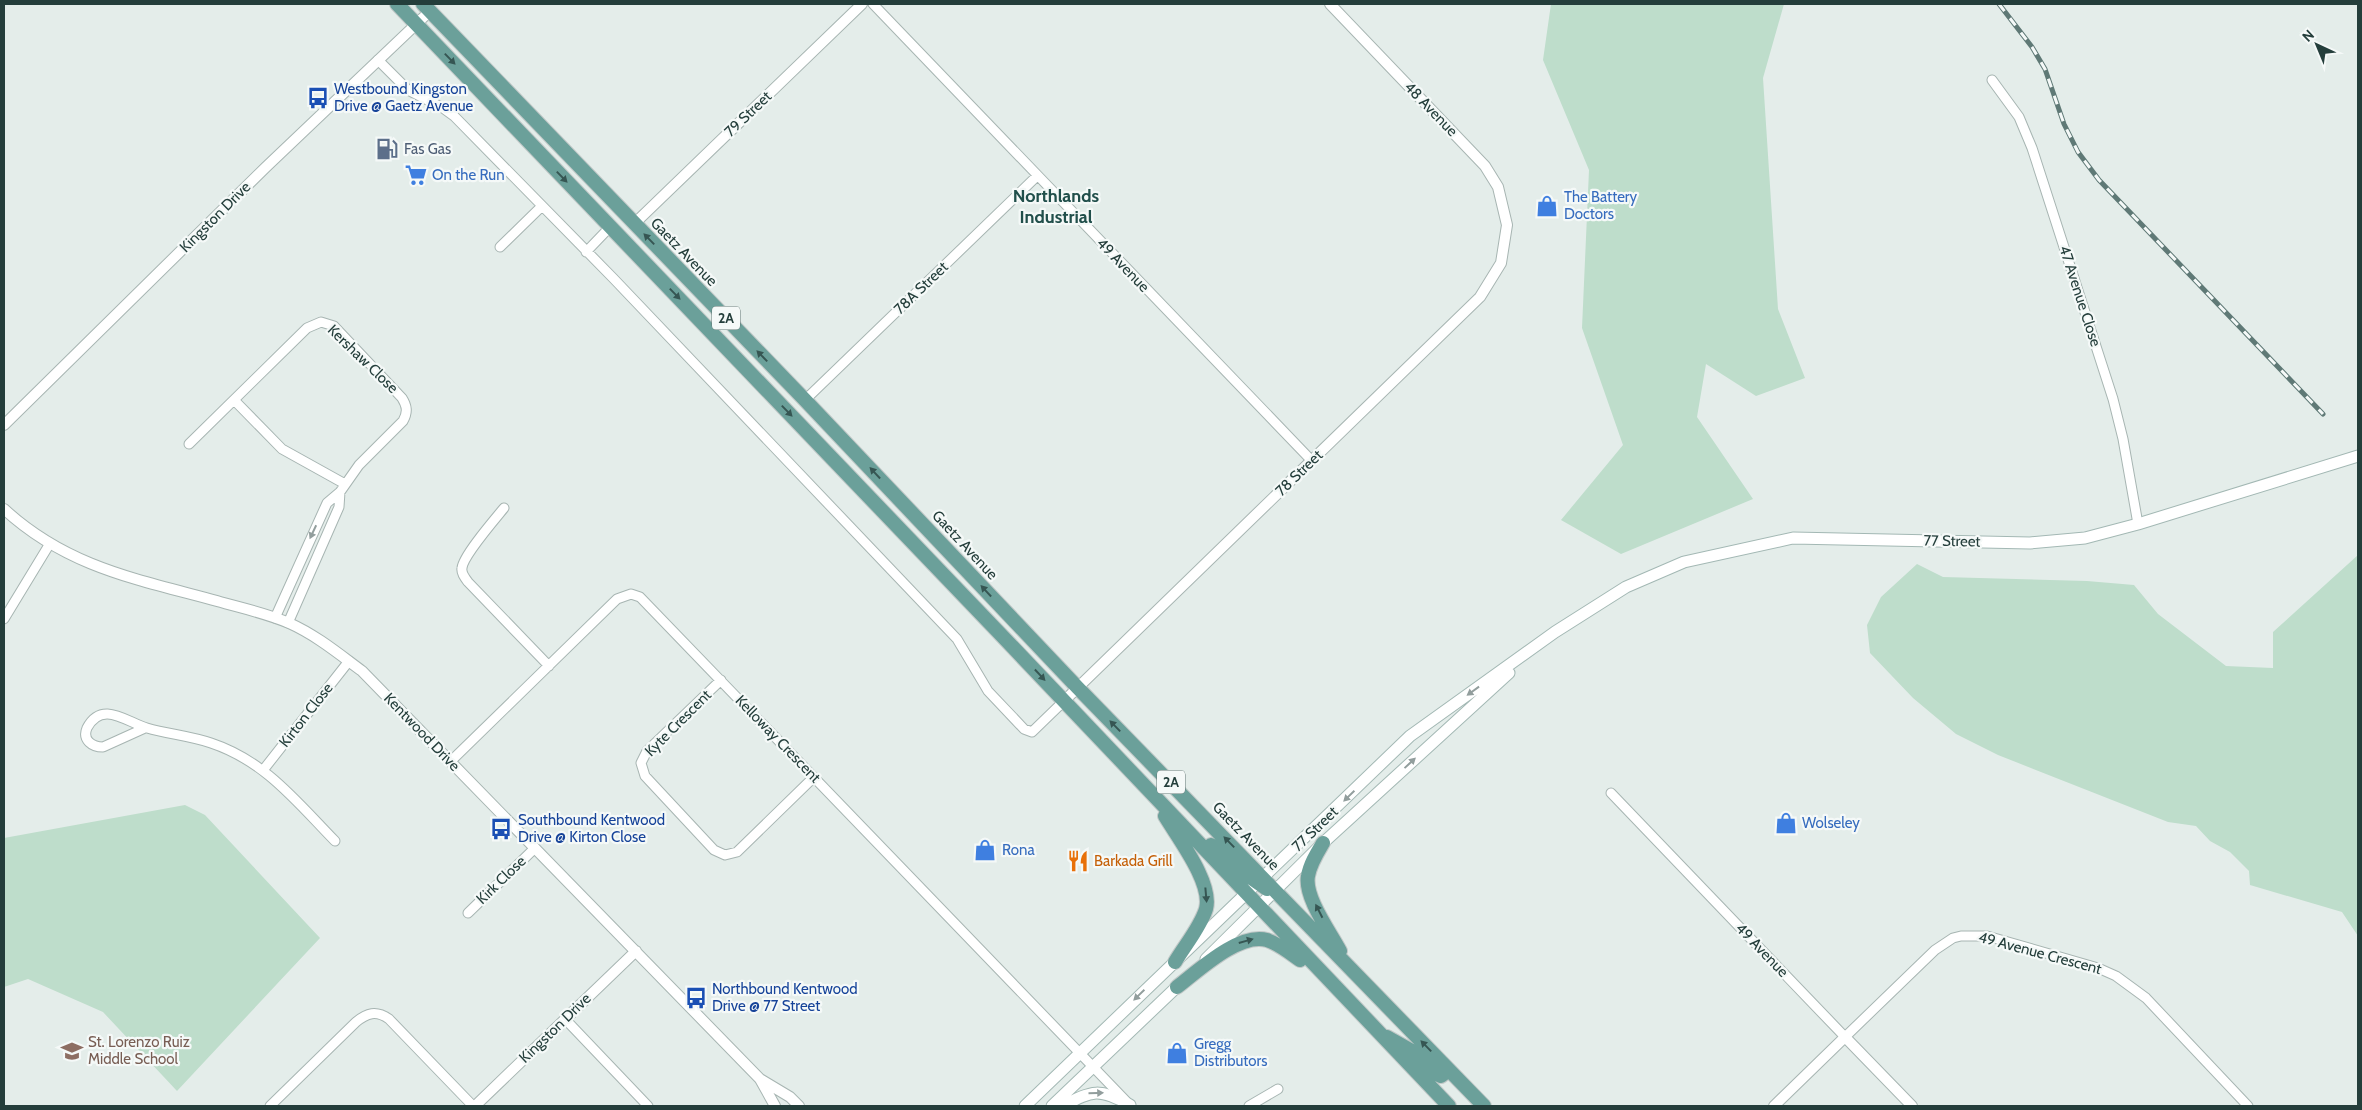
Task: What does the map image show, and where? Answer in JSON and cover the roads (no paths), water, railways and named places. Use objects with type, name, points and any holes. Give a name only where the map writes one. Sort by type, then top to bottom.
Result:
[{"type":"main road","name":"2A","points":[[397,4],[1449,1106]]},
{"type":"main road","name":"Gaetz Avenue","points":[[430,6],[634,224],[805,400],[1260,880],[1275,890],[1484,1106]]},
{"type":"main road","name":"77 Street","points":[[1025,1106],[1410,736],[1555,632],[1626,587],[1684,562],[1793,538],[2030,543],[2085,538],[2138,524],[2358,456]]},
{"type":"main road","name":"77 Street","points":[[1052,1106],[1177,987],[1323,843],[1456,719],[1555,632]]},
{"type":"main road","points":[[1150,791],[1234,866],[1260,880]]},
{"type":"main road","points":[[1150,791],[1204,882],[1207,898],[1202,917],[1175,962]]},
{"type":"main road","points":[[1323,843],[1308,876],[1309,890],[1350,969]]},
{"type":"main road","points":[[1177,987],[1240,943],[1261,938],[1280,946],[1329,981]]},
{"type":"main road","points":[[1374,1028],[1412,1051],[1435,1074],[1441,1076],[1449,1070]]},
{"type":"main road","points":[[1063,1106],[1084,1095],[1098,1092],[1109,1094],[1130,1106]]},
{"type":"street","name":"79 Street","points":[[634,224],[862,4]]},
{"type":"street","name":"49 Avenue","points":[[873,4],[1312,461]]},
{"type":"street","name":"48 Avenue","points":[[1330,4],[1486,166],[1498,187],[1506,229]]},
{"type":"street","name":"Kingston Drive","points":[[4,425],[266,167],[416,24],[430,6]]},
{"type":"street","points":[[378,60],[408,90],[449,111],[542,206],[957,640],[988,691],[1024,728],[1032,732],[1064,701]]},
{"type":"street","name":"47 Avenue Close","points":[[1992,80],[2019,117],[2035,157],[2113,399],[2123,439],[2138,524]]},
{"type":"street","name":"78A Street","points":[[805,400],[1037,176]]},
{"type":"street","points":[[500,247],[542,206]]},
{"type":"street","points":[[586,252],[610,227]]},
{"type":"street","name":"78 Street","points":[[1064,701],[1480,298],[1501,263],[1506,229]]},
{"type":"street","name":"Kershaw Close","points":[[189,444],[307,328],[321,322],[334,326],[402,398],[407,410],[403,421],[359,465],[342,488],[326,503],[276,618]]},
{"type":"street","points":[[234,400],[282,449],[342,488]]},
{"type":"street","name":"Kershaw Close","points":[[288,623],[339,507],[342,488]]},
{"type":"street","points":[[504,508],[467,557],[462,566],[462,572],[468,582],[549,666]]},
{"type":"street","name":"Kentwood Drive","points":[[4,509],[49,544],[74,558],[136,579],[276,618],[310,634],[349,661],[374,682],[760,1079],[790,1097],[799,1106]]},
{"type":"street","points":[[4,619],[49,544]]},
{"type":"street","name":"Kelloway Crescent","points":[[451,761],[617,599],[631,594],[647,602],[814,778],[1094,1066],[1130,1106]]},
{"type":"street","name":"Kirton Close","points":[[264,770],[349,661]]},
{"type":"street","name":"Kyte Crescent","points":[[721,680],[647,751],[641,763],[645,776],[714,850],[725,854],[737,852],[814,778]]},
{"type":"street","points":[[146,728],[102,748],[95,747],[89,743],[86,736],[87,728],[97,716],[104,714],[121,716],[146,728],[208,742],[237,754],[264,770],[335,841]]},
{"type":"street","name":"49 Avenue","points":[[1611,793],[1912,1106]]},
{"type":"street","name":"Kirk Close","points":[[468,913],[535,848]]},
{"type":"street","name":"49 Avenue Crescent","points":[[1845,1037],[1935,950],[1953,938],[1980,934],[2098,968],[2128,983],[2146,998],[2248,1106]]},
{"type":"street","name":"Kingston Drive","points":[[474,1106],[636,951]]},
{"type":"street","points":[[270,1106],[356,1022],[370,1013],[376,1013],[389,1019],[474,1106]]},
{"type":"street","points":[[565,1019],[648,1106]]},
{"type":"street","points":[[1774,1106],[1845,1037]]},
{"type":"street","name":"Kentwood Drive","points":[[760,1079],[774,1106]]},
{"type":"street","points":[[1249,1106],[1278,1089]]},
{"type":"railway","points":[[1999,4],[2032,47],[2045,69],[2064,124],[2078,152],[2099,180],[2323,414]]},
{"type":"place","name":"Westbound Kingston Drive @ Gaetz Avenue","points":[[318,98]]},
{"type":"place","name":"Fas Gas","points":[[387,149]]},
{"type":"place","name":"On the Run","points":[[416,175]]},
{"type":"place","name":"The Battery Doctors","points":[[1547,206]]},
{"type":"place","name":"Wolseley","points":[[1786,823]]},
{"type":"place","name":"Southbound Kentwood Drive @ Kirton Close","points":[[501,829]]},
{"type":"place","name":"Rona","points":[[985,850]]},
{"type":"place","name":"Barkada Grill","points":[[1078,861]]},
{"type":"place","name":"Northbound Kentwood Drive @ 77 Street","points":[[696,998]]},
{"type":"place","name":"St. Lorenzo Ruiz Middle School","points":[[72,1051]]},
{"type":"place","name":"Gregg Distributors","points":[[1177,1053]]},
{"type":"district","name":"Northlands Industrial","points":[[1056,206]]}]
